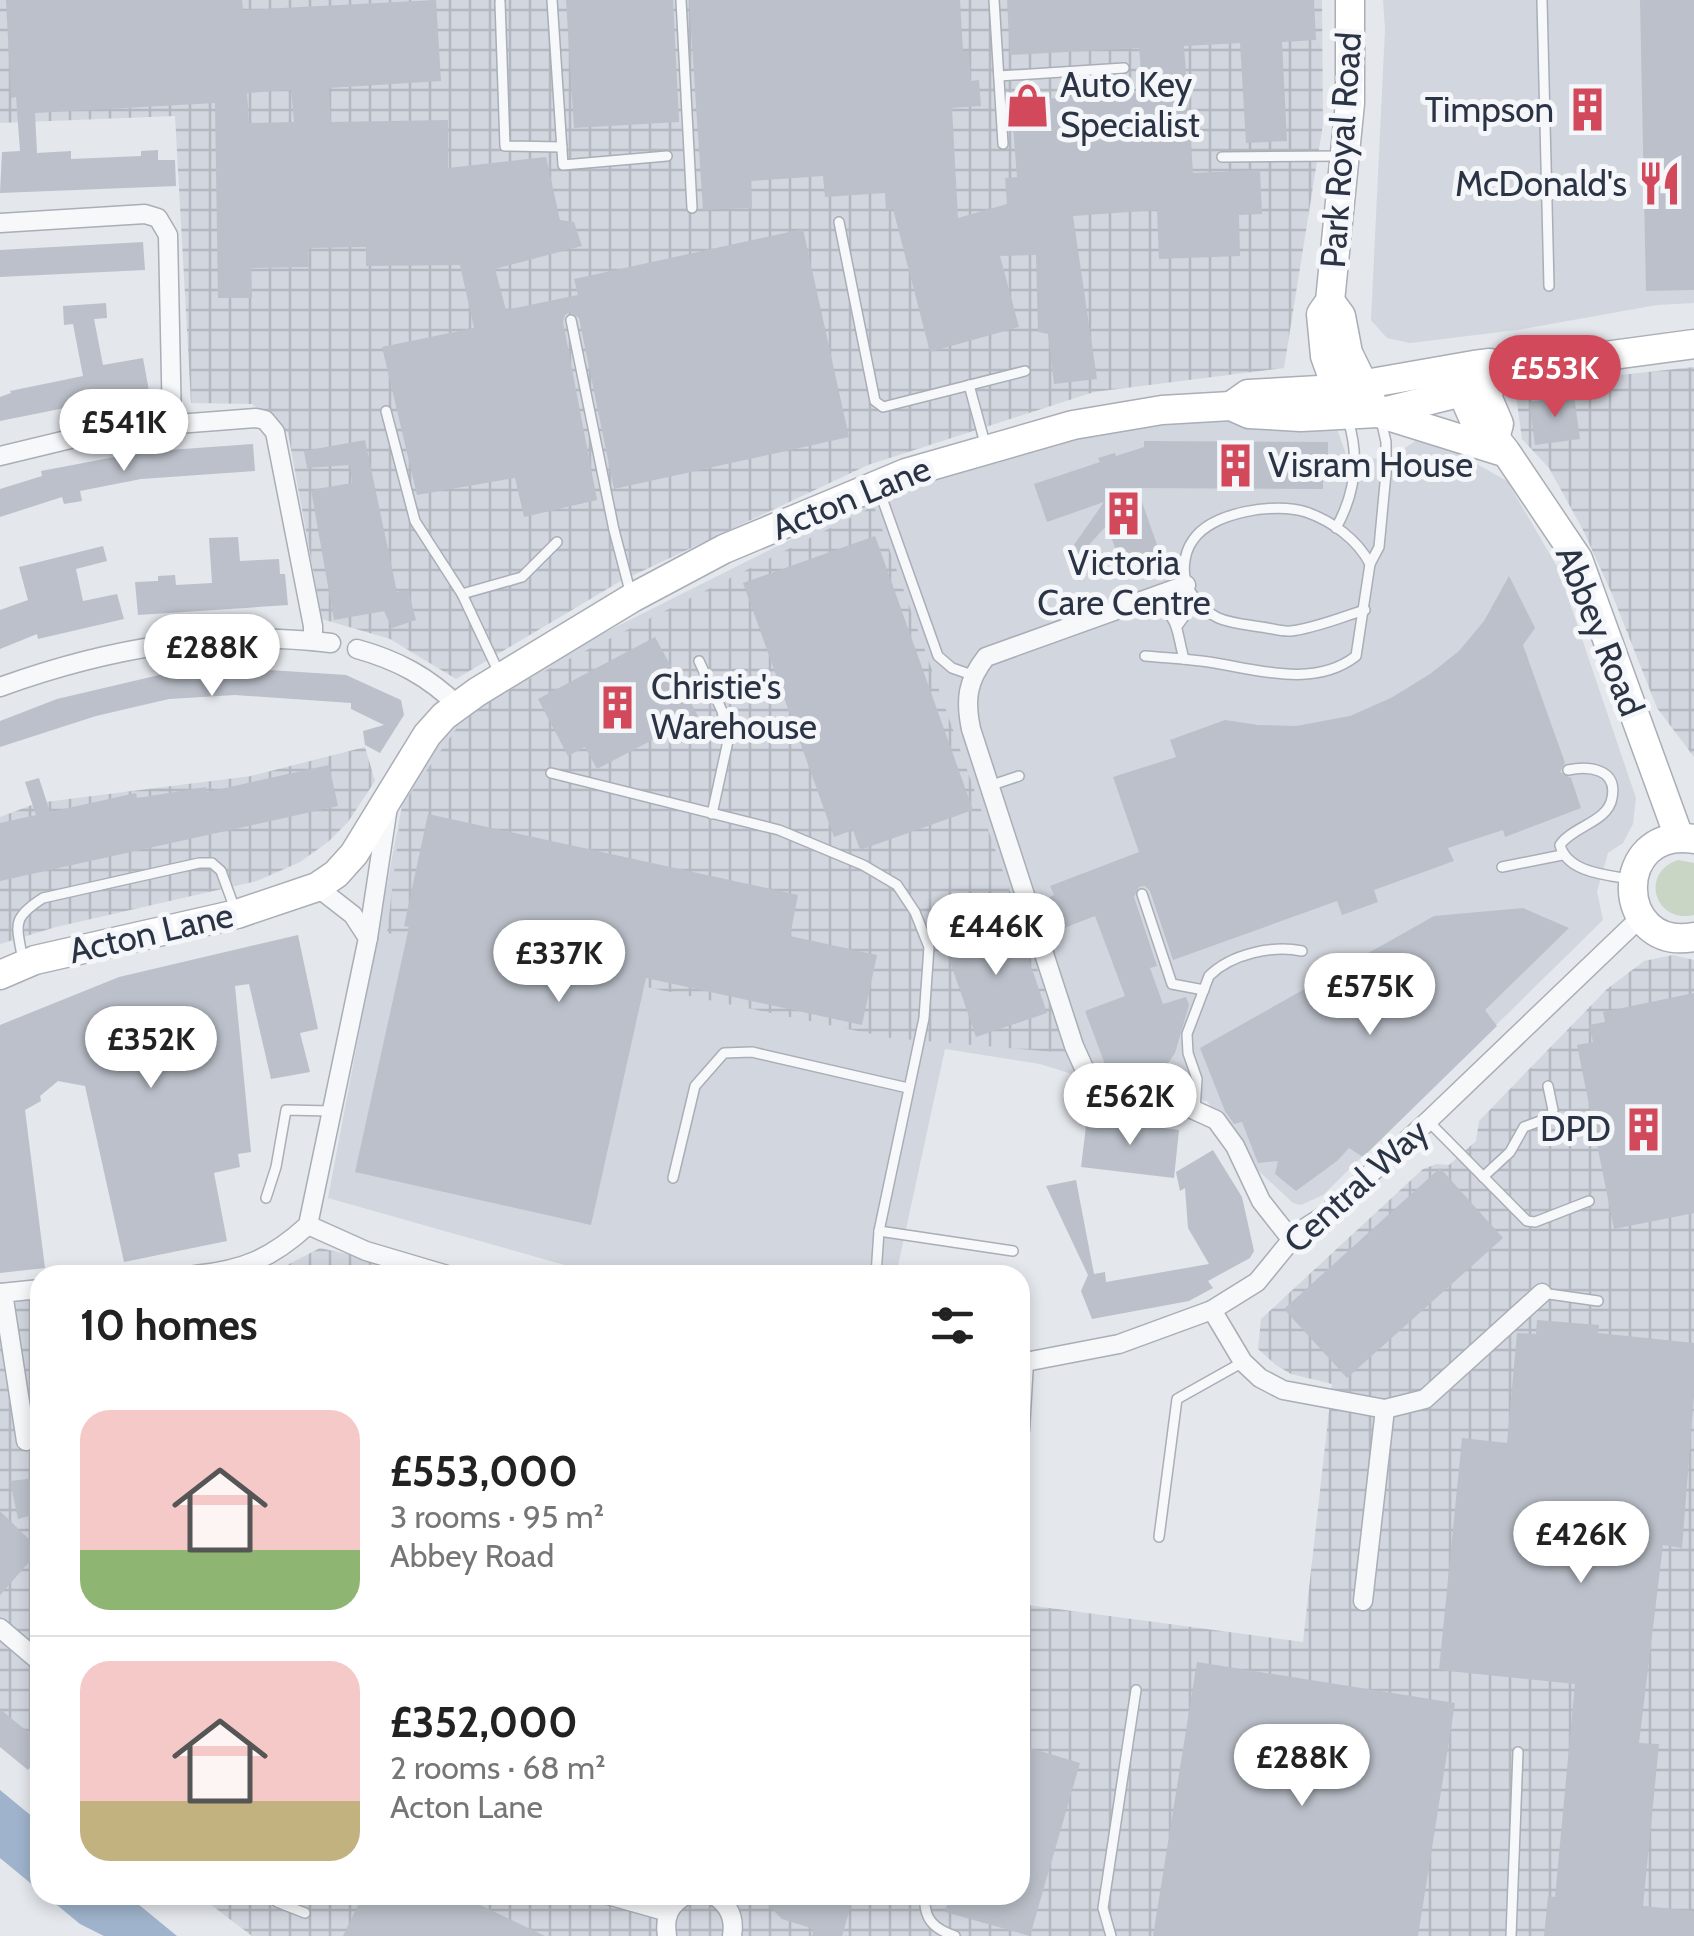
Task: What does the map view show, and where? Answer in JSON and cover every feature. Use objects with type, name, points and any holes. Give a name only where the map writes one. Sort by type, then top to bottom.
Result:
[{"type":"main road","name":"Park Royal Road","points":[[1349,397],[1322,336],[1321,314],[1330,301],[1350,103],[1350,0]]},
{"type":"main road","points":[[1378,413],[1467,378],[1490,363],[1508,369],[1694,344]]},
{"type":"main road","points":[[1349,397],[1467,378]]},
{"type":"main road","name":"Abbey Road","points":[[1467,378],[1480,432],[1500,445],[1578,558],[1686,838]]},
{"type":"main road","name":"Acton Lane","points":[[12,970],[237,914],[317,887],[354,854],[427,735],[458,706],[632,598],[724,549],[906,473],[1072,426],[1162,410],[1231,406],[1249,414],[1300,417],[1349,397],[1378,413]]},
{"type":"main road","points":[[1378,413],[1500,445]]},
{"type":"main road","points":[[1686,838],[1665,840],[1646,852],[1632,879],[1632,897],[1641,917],[1666,936],[1694,937]]},
{"type":"street","points":[[0,223],[144,214],[164,225],[168,235],[172,425]]},
{"type":"street","points":[[0,456],[112,429],[256,418],[272,426],[314,626],[322,642],[192,641],[136,647],[80,660],[0,687]]},
{"type":"street","points":[[1191,593],[1144,599],[999,650],[986,657],[972,676],[966,705],[1074,1046],[1088,1077],[1110,1095],[1184,1105],[1216,1120],[1262,1201],[1291,1239]]},
{"type":"street","points":[[357,649],[402,664],[435,684],[458,706]]},
{"type":"street","points":[[248,1265],[274,1254],[308,1225],[368,938],[390,796]]},
{"type":"street","points":[[317,887],[353,914],[368,938]]},
{"type":"street","name":"Central Way","points":[[1030,1361],[1120,1344],[1212,1310],[1257,1282],[1291,1239],[1326,1214],[1428,1121],[1641,917]]},
{"type":"street","points":[[308,1225],[410,1265]]},
{"type":"street","points":[[26,1441],[2,1293],[30,1290]]},
{"type":"street","points":[[1212,1310],[1243,1362],[1260,1378],[1283,1390],[1385,1410],[1426,1399],[1542,1293]]},
{"type":"street","points":[[1362,1601],[1385,1410]]},
{"type":"street","points":[[0,1628],[30,1654]]},
{"type":"street","points":[[643,1905],[668,1912]]},
{"type":"street","points":[[667,1936],[668,1912],[673,1905]]},
{"type":"street","points":[[726,1905],[732,1914],[734,1935]]},
{"type":"lane","points":[[552,0],[563,164],[667,156]]},
{"type":"lane","points":[[681,0],[692,208]]},
{"type":"lane","points":[[994,0],[1003,144]]},
{"type":"lane","points":[[1542,0],[1549,286]]},
{"type":"lane","points":[[500,2],[504,146],[562,147]]},
{"type":"lane","points":[[998,76],[1124,68]]},
{"type":"lane","points":[[1222,157],[1344,156]]},
{"type":"lane","points":[[839,222],[876,401],[883,407],[1025,371]]},
{"type":"lane","points":[[570,320],[632,598]]},
{"type":"lane","points":[[969,385],[987,450]]},
{"type":"lane","points":[[1336,528],[1350,502],[1354,470],[1349,397]]},
{"type":"lane","points":[[386,410],[415,521],[462,594],[502,677]]},
{"type":"lane","points":[[1145,656],[1269,674],[1301,674],[1334,667],[1356,656],[1370,564],[1379,546],[1386,473],[1386,442],[1378,413]]},
{"type":"lane","points":[[878,485],[938,656],[952,668],[972,676]]},
{"type":"lane","points":[[1178,625],[1191,593],[1186,552],[1193,538],[1220,516],[1306,512],[1336,528],[1363,550],[1370,564]]},
{"type":"lane","points":[[462,594],[522,577],[557,542]]},
{"type":"lane","points":[[1191,593],[1224,622],[1284,631],[1365,610]]},
{"type":"lane","points":[[1144,599],[1163,607],[1178,625],[1184,660]]},
{"type":"lane","points":[[699,661],[722,711],[728,741],[712,814]]},
{"type":"lane","points":[[1568,770],[1585,766],[1600,769],[1610,782],[1612,798],[1606,811],[1568,833],[1560,845],[1562,854],[1573,864],[1632,879]]},
{"type":"lane","points":[[550,773],[779,830],[897,885],[915,912],[929,947],[924,1018],[880,1231],[877,1265]]},
{"type":"lane","points":[[990,786],[1019,776]]},
{"type":"lane","points":[[1502,868],[1562,854]]},
{"type":"lane","points":[[12,970],[18,920],[22,911],[43,898],[200,862],[212,863],[221,871],[237,914]]},
{"type":"lane","points":[[1142,894],[1172,984],[1204,990]]},
{"type":"lane","points":[[1195,1110],[1197,1079],[1187,1034],[1214,971],[1266,950],[1302,951]]},
{"type":"lane","points":[[673,1178],[695,1086],[724,1053],[752,1052],[908,1088]]},
{"type":"lane","points":[[1483,1177],[1510,1152],[1524,1126],[1551,1117],[1548,1086]]},
{"type":"lane","points":[[266,1198],[276,1168],[286,1110],[334,1110]]},
{"type":"lane","points":[[1428,1121],[1526,1221],[1535,1222],[1589,1202]]},
{"type":"lane","points":[[880,1231],[1013,1252]]},
{"type":"lane","points":[[1542,1293],[1598,1301]]},
{"type":"lane","points":[[1159,1536],[1177,1398],[1243,1362]]},
{"type":"lane","points":[[1111,1936],[1103,1908],[1136,1690]]},
{"type":"lane","points":[[1512,1936],[1518,1752]]},
{"type":"lane","points":[[285,1905],[305,1913]]},
{"type":"lane","points":[[925,1905],[926,1916],[933,1926],[955,1936]]},
{"type":"shaded area","points":[[0,0],[1322,0],[1323,124],[1284,368],[1094,392],[868,465],[619,582],[456,679],[390,639],[322,619],[288,433],[252,404],[191,403],[175,116],[0,123]]},
{"type":"shaded area","points":[[1383,0],[1694,0],[1694,303],[1657,305],[1517,330],[1410,343],[1387,338],[1371,320],[1385,30]]},
{"type":"shaded area","points":[[1694,367],[1694,757],[1657,708],[1583,530],[1549,468],[1522,439],[1516,396],[1527,385]]},
{"type":"shaded area","points":[[1225,414],[1337,429],[1347,457],[1400,460],[1404,449],[1415,441],[1446,447],[1507,481],[1558,568],[1636,798],[1633,824],[1623,843],[1608,853],[1597,891],[1603,920],[1323,1195],[1301,1205],[1293,1203],[1248,1161],[1207,1101],[1120,1089],[1040,1064],[945,1049],[898,1265],[565,1265],[328,1198],[402,805],[464,703],[879,495],[1093,434]]},
{"type":"shaded area","points":[[874,506],[1067,1053],[891,1038],[387,933],[402,805],[471,708]]},
{"type":"shaded area","points":[[365,747],[375,781],[348,822],[300,862],[257,881],[56,927],[0,944],[0,817],[37,803],[251,776]]},
{"type":"shaded area","points":[[1673,955],[1694,960],[1694,1936],[252,1936],[211,1905],[1030,1905],[1030,1605],[1303,1642],[1332,1384],[1291,1374],[1258,1349],[1261,1319],[1423,1169],[1449,1165],[1476,1141],[1479,1121],[1607,989],[1644,961]]},
{"type":"shaded area","points":[[320,1248],[397,1265],[287,1265]]},
{"type":"shaded area","points":[[30,1299],[30,1762],[0,1738],[0,1301]]},
{"type":"green space","points":[[1678,860],[1694,863],[1694,915],[1670,912],[1657,896],[1659,875]]},
{"type":"water","points":[[0,1790],[30,1815],[30,1883],[0,1858]]},
{"type":"water","points":[[57,1905],[139,1905],[177,1936],[104,1936],[80,1924]]},
{"type":"building","points":[[6,0],[242,0],[243,10],[436,0],[441,81],[329,88],[331,122],[448,120],[448,168],[546,157],[560,220],[574,222],[582,246],[495,269],[506,310],[578,295],[574,279],[803,229],[849,437],[614,489],[579,318],[570,312],[563,322],[597,500],[524,517],[515,478],[417,495],[382,347],[474,328],[460,265],[366,266],[366,247],[308,248],[309,267],[251,268],[252,298],[218,298],[215,103],[35,113],[37,153],[71,151],[71,159],[141,156],[141,151],[158,150],[158,160],[175,160],[176,186],[0,193],[2,152],[20,151],[16,97],[11,98]],"holes":[[[291,90],[294,122],[249,123],[247,93]]]},
{"type":"building","points":[[566,0],[673,0],[679,122],[574,128]]},
{"type":"building","points":[[689,0],[960,0],[963,51],[969,51],[971,81],[979,80],[981,106],[952,108],[958,218],[1007,204],[1005,178],[1017,177],[1011,101],[1143,92],[1139,48],[1010,55],[1007,0],[1314,0],[1316,40],[1282,42],[1287,141],[1246,143],[1240,43],[1184,46],[1193,173],[1260,170],[1262,214],[1239,215],[1240,256],[1159,259],[1157,210],[1073,216],[1097,379],[1054,384],[1048,334],[1038,332],[1036,255],[1000,256],[1019,327],[930,352],[893,209],[886,210],[885,193],[825,197],[823,176],[751,181],[752,208],[703,210]]},
{"type":"building","points":[[1640,0],[1694,0],[1694,290],[1646,291]]},
{"type":"building","points":[[143,242],[145,270],[0,277],[0,250]]},
{"type":"building","points":[[106,303],[107,318],[94,319],[103,365],[143,358],[149,391],[0,421],[0,397],[10,391],[83,376],[73,324],[64,325],[63,306]]},
{"type":"building","points":[[1574,395],[1580,439],[1535,445],[1529,402]]},
{"type":"building","points":[[365,440],[397,592],[408,590],[416,620],[392,628],[384,611],[334,620],[311,490],[352,483],[350,465],[307,468],[304,451]]},
{"type":"building","points":[[1144,441],[1328,442],[1328,465],[1323,465],[1323,489],[1137,488],[1166,570],[1143,578],[1139,565],[1123,570],[1107,525],[1077,558],[1069,552],[1104,502],[1047,522],[1034,484],[1100,462],[1098,458],[1144,447]]},
{"type":"building","points":[[253,444],[255,471],[141,479],[80,491],[82,501],[64,504],[62,497],[0,517],[0,489],[42,476],[41,471],[141,452]]},
{"type":"building","points":[[875,536],[973,810],[860,850],[853,830],[834,837],[743,583]]},
{"type":"building","points":[[238,537],[240,561],[279,559],[280,574],[285,574],[288,605],[138,615],[135,582],[175,575],[176,585],[212,583],[209,538]]},
{"type":"building","points":[[103,546],[107,561],[76,569],[83,601],[117,594],[124,619],[38,639],[37,634],[0,649],[0,610],[28,600],[19,567]]},
{"type":"building","points":[[1509,576],[1535,628],[1523,645],[1565,763],[1560,772],[1571,778],[1581,808],[1505,837],[1503,830],[1448,848],[1454,861],[1374,890],[1378,902],[1342,915],[1337,901],[1173,960],[1150,891],[1139,887],[1134,897],[1157,966],[1150,968],[1163,1004],[1186,997],[1189,1005],[1175,1053],[1158,1078],[1133,1084],[1113,1075],[1106,1067],[1085,1011],[1125,996],[1095,916],[1054,932],[1042,901],[1054,895],[1050,886],[1139,852],[1113,777],[1176,757],[1170,740],[1225,720],[1296,726],[1350,716],[1391,698],[1459,651],[1484,621]]},
{"type":"building","name":"Christie's Warehouse","points":[[655,637],[698,716],[597,769],[585,747],[568,756],[538,699]]},
{"type":"building","points":[[239,668],[346,675],[401,700],[404,715],[380,753],[365,745],[363,731],[384,725],[351,709],[351,703],[235,695],[169,699],[96,716],[0,747],[0,721],[57,699],[172,672]]},
{"type":"building","points":[[329,765],[338,806],[0,881],[0,823],[36,815],[25,782],[39,778],[50,812],[136,793],[137,798],[206,787],[207,792]]},
{"type":"building","points":[[428,814],[798,895],[790,936],[877,955],[862,1025],[646,978],[591,1225],[355,1172],[409,927],[404,926]]},
{"type":"building","points":[[1523,908],[1569,928],[1485,1010],[1497,1026],[1363,1157],[1349,1148],[1296,1191],[1275,1174],[1278,1161],[1258,1163],[1242,1122],[1234,1124],[1225,1111],[1200,1048],[1434,916]]},
{"type":"building","points":[[1015,919],[1047,1013],[976,1037],[944,944]]},
{"type":"building","points":[[298,935],[318,1029],[300,1033],[310,1072],[271,1079],[249,984],[235,986],[251,1152],[238,1154],[240,1167],[214,1173],[227,1241],[124,1262],[85,1086],[58,1081],[40,1096],[41,1101],[25,1110],[45,1265],[0,1273],[0,1025],[119,977]]},
{"type":"building","name":"DPD","points":[[1694,993],[1694,1213],[1614,1229],[1577,1045],[1593,1042],[1589,1025],[1605,1022],[1603,1012]]},
{"type":"building","points":[[1087,1118],[1179,1130],[1174,1178],[1081,1167]]},
{"type":"building","points":[[1213,1150],[1242,1197],[1254,1251],[1250,1258],[1208,1281],[1213,1288],[1189,1301],[1092,1319],[1081,1291],[1088,1275],[1046,1186],[1076,1180],[1094,1274],[1105,1272],[1106,1282],[1209,1264],[1188,1228],[1185,1188],[1180,1191],[1176,1172]]},
{"type":"building","points":[[1440,1168],[1503,1238],[1347,1378],[1284,1309]]},
{"type":"building","points":[[1537,1320],[1599,1325],[1598,1333],[1694,1343],[1694,1396],[1682,1548],[1663,1545],[1639,1743],[1659,1744],[1643,1906],[1694,1911],[1694,1936],[1544,1936],[1548,1896],[1555,1897],[1575,1684],[1439,1670],[1462,1438],[1507,1443],[1517,1333],[1536,1334]]},
{"type":"building","points":[[30,1479],[30,1516],[18,1519],[10,1481]]},
{"type":"building","points":[[0,1511],[30,1540],[30,1561],[0,1595]]},
{"type":"building","points":[[1197,1662],[1455,1703],[1418,1936],[1153,1936]]},
{"type":"building","points":[[0,1709],[30,1734],[30,1768],[28,1770],[0,1747]]},
{"type":"building","points":[[1030,1748],[1080,1763],[1030,1936],[945,1912],[947,1905],[1030,1905]]},
{"type":"building","points":[[358,1905],[480,1905],[545,1936],[343,1936]]},
{"type":"building","points":[[851,1905],[842,1936],[812,1936],[814,1929],[782,1919],[769,1906]]},
{"type":"place","name":"Auto Key Specialist","points":[[1027,105]]},
{"type":"place","name":"Timpson","points":[[1587,110]]},
{"type":"place","name":"McDonald's","points":[[1660,184]]},
{"type":"place","name":"Visram House","points":[[1235,465]]},
{"type":"place","name":"Victoria Care Centre","points":[[1124,513]]},
{"type":"place","name":"Christie's Warehouse","points":[[618,707]]},
{"type":"place","name":"DPD","points":[[1644,1129]]}]
